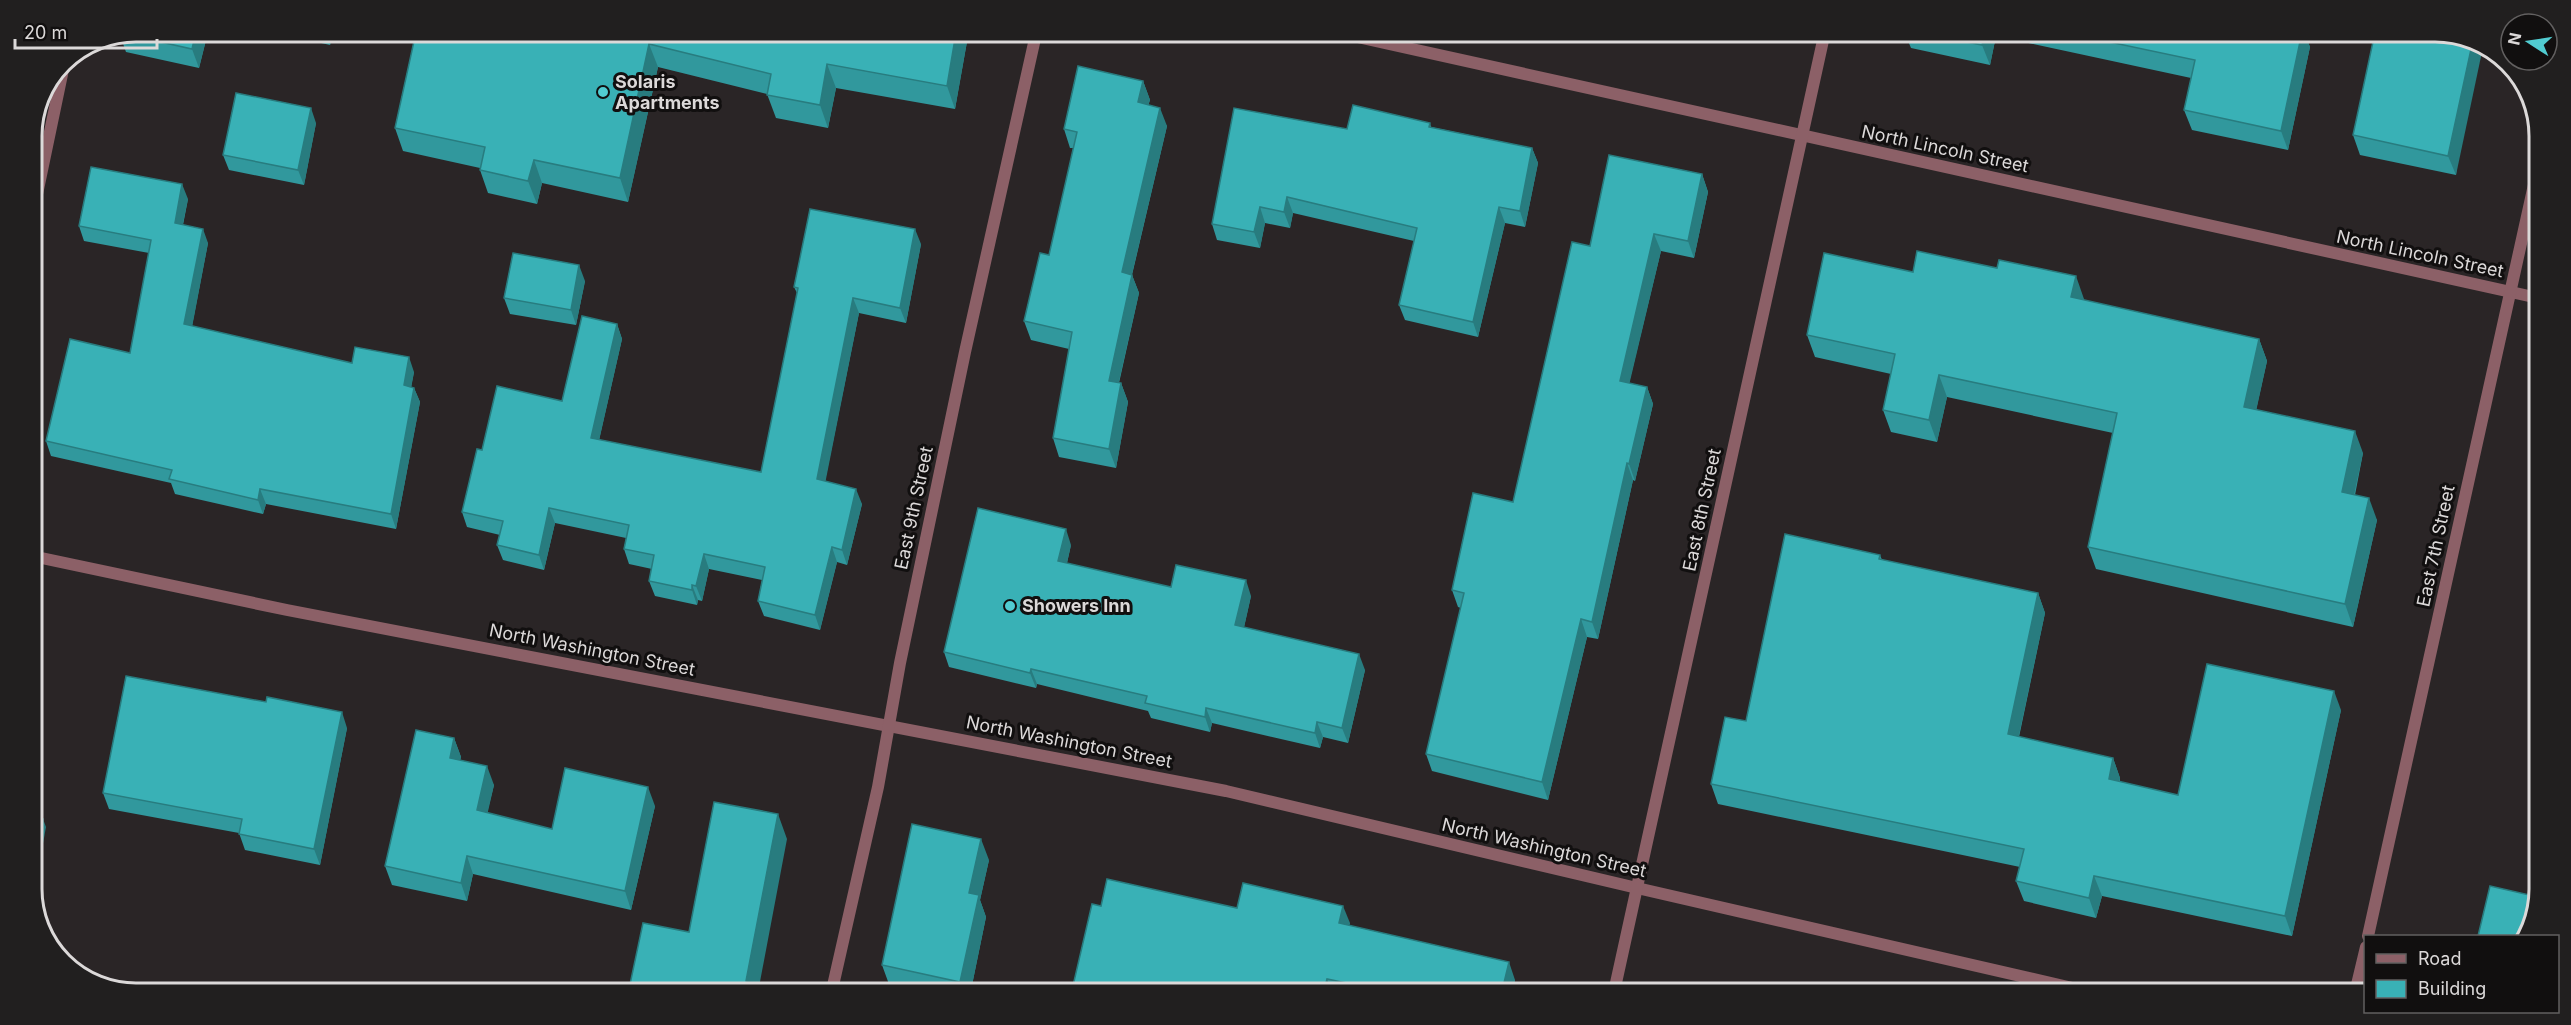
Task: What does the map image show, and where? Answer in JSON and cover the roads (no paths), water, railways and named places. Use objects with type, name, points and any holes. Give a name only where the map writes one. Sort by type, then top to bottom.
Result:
[{"type":"street","name":"East 9th Street","points":[[834,983],[878,787],[965,352],[1034,42]]},
{"type":"street","name":"North Lincoln Street","points":[[1380,42],[2529,296]]},
{"type":"street","name":"East 8th Street","points":[[1616,983],[1823,42]]},
{"type":"street","points":[[42,170],[61,81]]},
{"type":"street","name":"East 7th Street","points":[[2368,935],[2529,208]]},
{"type":"street","name":"North Washington Street","points":[[42,558],[287,610],[1226,791],[2050,983]]},
{"type":"street","points":[[2357,983],[2364,955]]},
{"type":"place","name":"Solaris Apartments","points":[[603,92]]},
{"type":"place","name":"Showers Inn","points":[[1010,606]]}]
